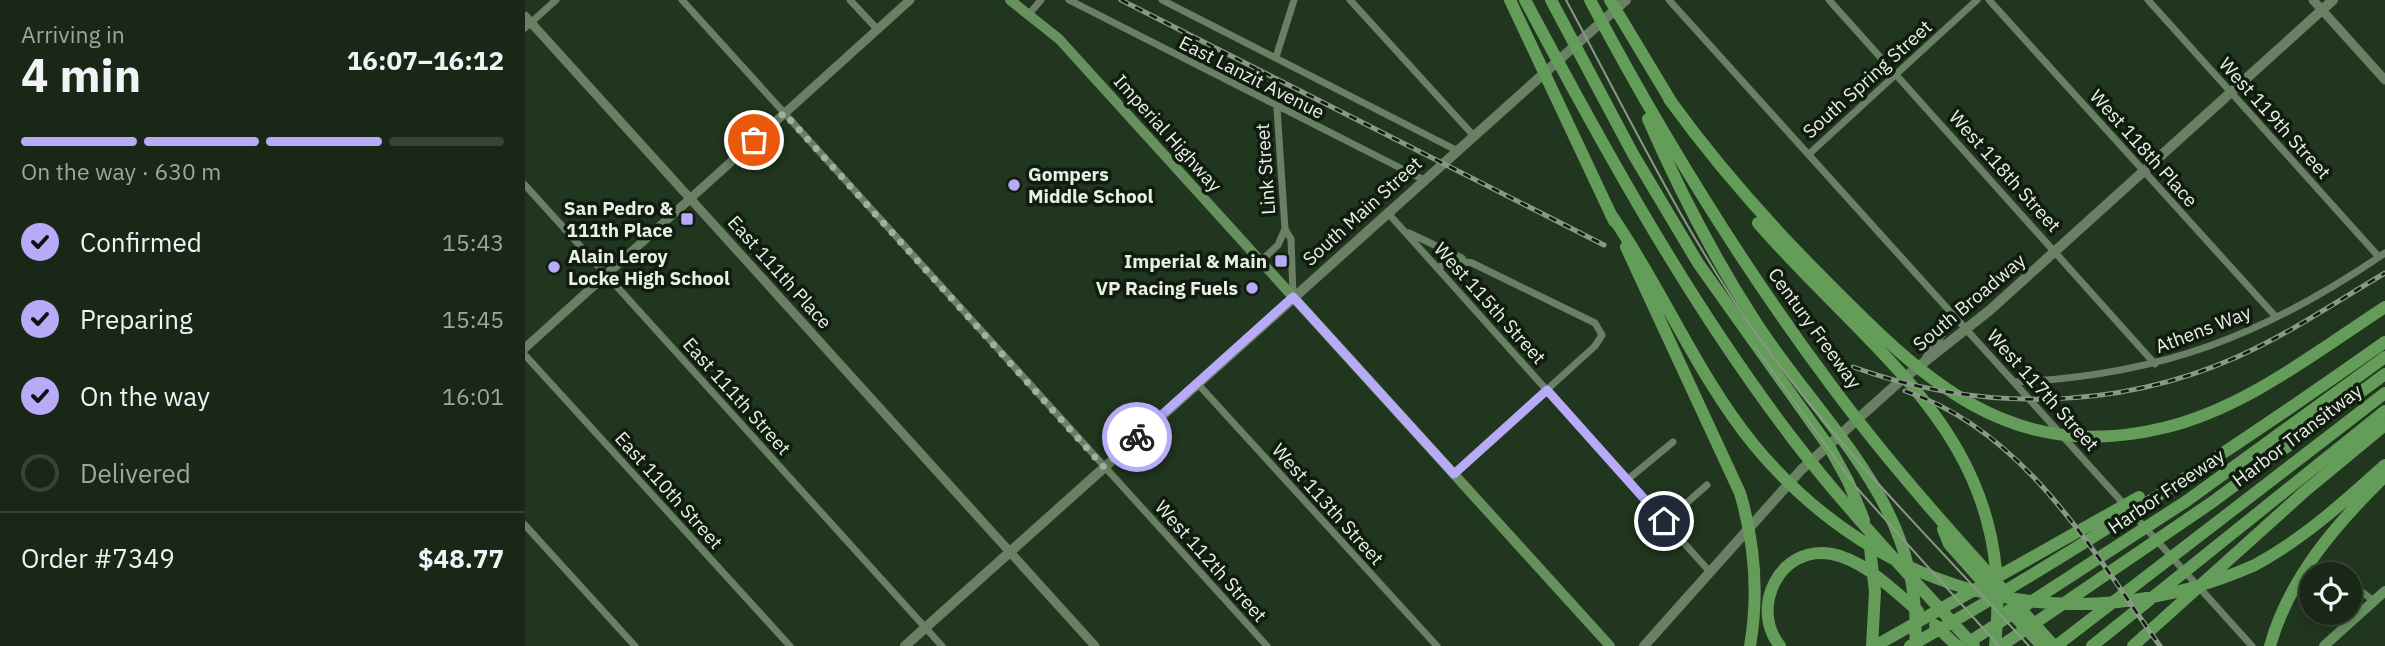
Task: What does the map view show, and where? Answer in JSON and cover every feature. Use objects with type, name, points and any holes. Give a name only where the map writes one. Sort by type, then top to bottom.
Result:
[{"type":"highway","points":[[1510,0],[1731,468],[1747,519],[1755,588],[1750,646]]},
{"type":"highway","points":[[1525,0],[1668,258],[1782,425],[1849,507],[1974,646]]},
{"type":"highway","points":[[1551,0],[1633,154],[1698,263],[1843,470],[1861,513],[1871,554],[1875,603],[1873,646]]},
{"type":"highway","name":"Century Freeway","points":[[1590,0],[1717,222],[1832,386],[1940,519],[1954,542],[2055,646]]},
{"type":"highway","points":[[1610,0],[1669,99],[1733,193],[1917,390],[1942,421],[1968,467],[1989,526],[1998,572],[1995,646]]},
{"type":"highway","points":[[1621,58],[1682,198],[1719,264],[1756,324],[1867,471],[1898,530],[1912,581],[1915,646]]},
{"type":"highway","points":[[1669,99],[1766,219],[1883,338],[1934,383],[1990,414],[2042,430],[2114,435],[2162,428],[2218,409],[2295,365],[2385,307]]},
{"type":"highway","points":[[1612,216],[1641,259],[1698,363],[1727,408],[1764,456],[1837,527],[1895,565],[1974,596],[2059,610],[2144,603],[2186,593],[2227,578],[2272,555],[2315,525],[2385,466]]},
{"type":"highway","points":[[1910,646],[2026,578],[2385,342]]},
{"type":"highway","name":"Harbor Freeway","points":[[1960,646],[2188,500],[2385,357]]},
{"type":"highway","name":"Harbor Transitway","points":[[2001,646],[2211,503],[2385,374]]},
{"type":"highway","name":"Harbor Transitway","points":[[2055,646],[2385,393]]},
{"type":"highway","points":[[2092,646],[2385,411]]},
{"type":"highway","points":[[2133,646],[2304,492],[2385,425]]},
{"type":"highway","points":[[1873,646],[2239,440]]},
{"type":"highway","points":[[2270,646],[2292,591],[2322,546],[2385,476]]},
{"type":"highway","points":[[1954,542],[2042,646]]},
{"type":"highway","points":[[1780,646],[1768,624],[1769,595],[1784,570],[1809,555],[1832,554],[1855,563],[1960,646]]},
{"type":"main road","name":"Imperial Highway","points":[[1010,0],[1059,39],[1610,646]]},
{"type":"main road","name":"South Main Street","points":[[905,646],[1422,179],[1626,0]]},
{"type":"main road","name":"South Broadway","points":[[1644,646],[1801,470],[1924,363],[1967,330],[2232,94],[2333,0]]},
{"type":"main road","points":[[1924,363],[1952,314]]},
{"type":"main road","points":[[2324,646],[2385,591]]},
{"type":"street","points":[[527,22],[557,0]]},
{"type":"street","name":"West 112th Street","points":[[681,0],[1267,646]]},
{"type":"street","points":[[850,0],[878,30]]},
{"type":"street","points":[[525,348],[910,0]]},
{"type":"street","points":[[1029,13],[1041,0]]},
{"type":"street","name":"East Lanzit Avenue","points":[[1069,0],[1277,108],[1422,179]]},
{"type":"street","name":"East Lanzit Avenue","points":[[1162,0],[1456,150]]},
{"type":"street","points":[[1276,57],[1294,0]]},
{"type":"street","points":[[1350,0],[1473,135]]},
{"type":"street","name":"West 117th Street","points":[[1669,0],[2252,646]]},
{"type":"street","name":"West 118th Street","points":[[1829,0],[2155,364]]},
{"type":"street","name":"South Spring Street","points":[[1809,153],[1977,0]]},
{"type":"street","name":"West 118th Place","points":[[1989,0],[2276,317]]},
{"type":"street","name":"West 119th Street","points":[[2148,0],[2382,255]]},
{"type":"street","points":[[2313,0],[2385,80]]},
{"type":"street","name":"East 111th Place","points":[[527,22],[1095,646]]},
{"type":"street","name":"Link Street","points":[[1277,108],[1285,229],[1291,239],[1293,297]]},
{"type":"street","name":"East 111th Street","points":[[525,185],[942,646]]},
{"type":"street","name":"West 115th Street","points":[[1387,211],[1710,572]]},
{"type":"street","name":"Link Street","points":[[1260,262],[1278,245],[1285,229]]},
{"type":"street","points":[[1404,231],[1595,323],[1602,335],[1595,346],[1454,474]]},
{"type":"street","name":"Athens Way","points":[[2014,382],[2106,374],[2155,364],[2238,336],[2382,255]]},
{"type":"street","points":[[1437,268],[1454,260],[1472,263]]},
{"type":"street","name":"East 110th Street","points":[[525,355],[790,646]]},
{"type":"street","name":"West 113th Street","points":[[1197,383],[1437,646]]},
{"type":"street","points":[[1627,480],[1673,442]]},
{"type":"street","points":[[1665,522],[1707,485]]},
{"type":"street","points":[[525,525],[635,646]]},
{"type":"street","points":[[2362,592],[2374,601]]},
{"type":"tram line","points":[[1566,0],[1680,213],[1757,335],[1820,417],[1888,495],[2029,646]]},
{"type":"tram line","points":[[1755,347],[1856,487],[1999,646]]},
{"type":"railway","points":[[1121,0],[1604,245]]},
{"type":"railway","points":[[1853,367],[1900,382],[1997,398],[2095,396],[2143,388],[2191,375],[2256,348],[2385,273]]},
{"type":"railway","points":[[1905,391],[1948,409],[1986,434],[2020,464],[2052,497],[2081,533],[2160,646]]},
{"type":"way so far","points":[[754,140],[784,113],[1104,467],[1137,437]]},
{"type":"place","name":"Gompers Middle School","points":[[1014,185]]},
{"type":"place","name":"San Pedro & 111th Place","points":[[687,219]]},
{"type":"place","name":"Imperial & Main","points":[[1281,261]]},
{"type":"place","name":"Alain Leroy Locke High School","points":[[554,267]]},
{"type":"place","name":"VP Racing Fuels","points":[[1252,288]]},
{"type":"route","points":[[1137,437],[1293,297],[1454,474],[1547,390],[1664,521]]}]
